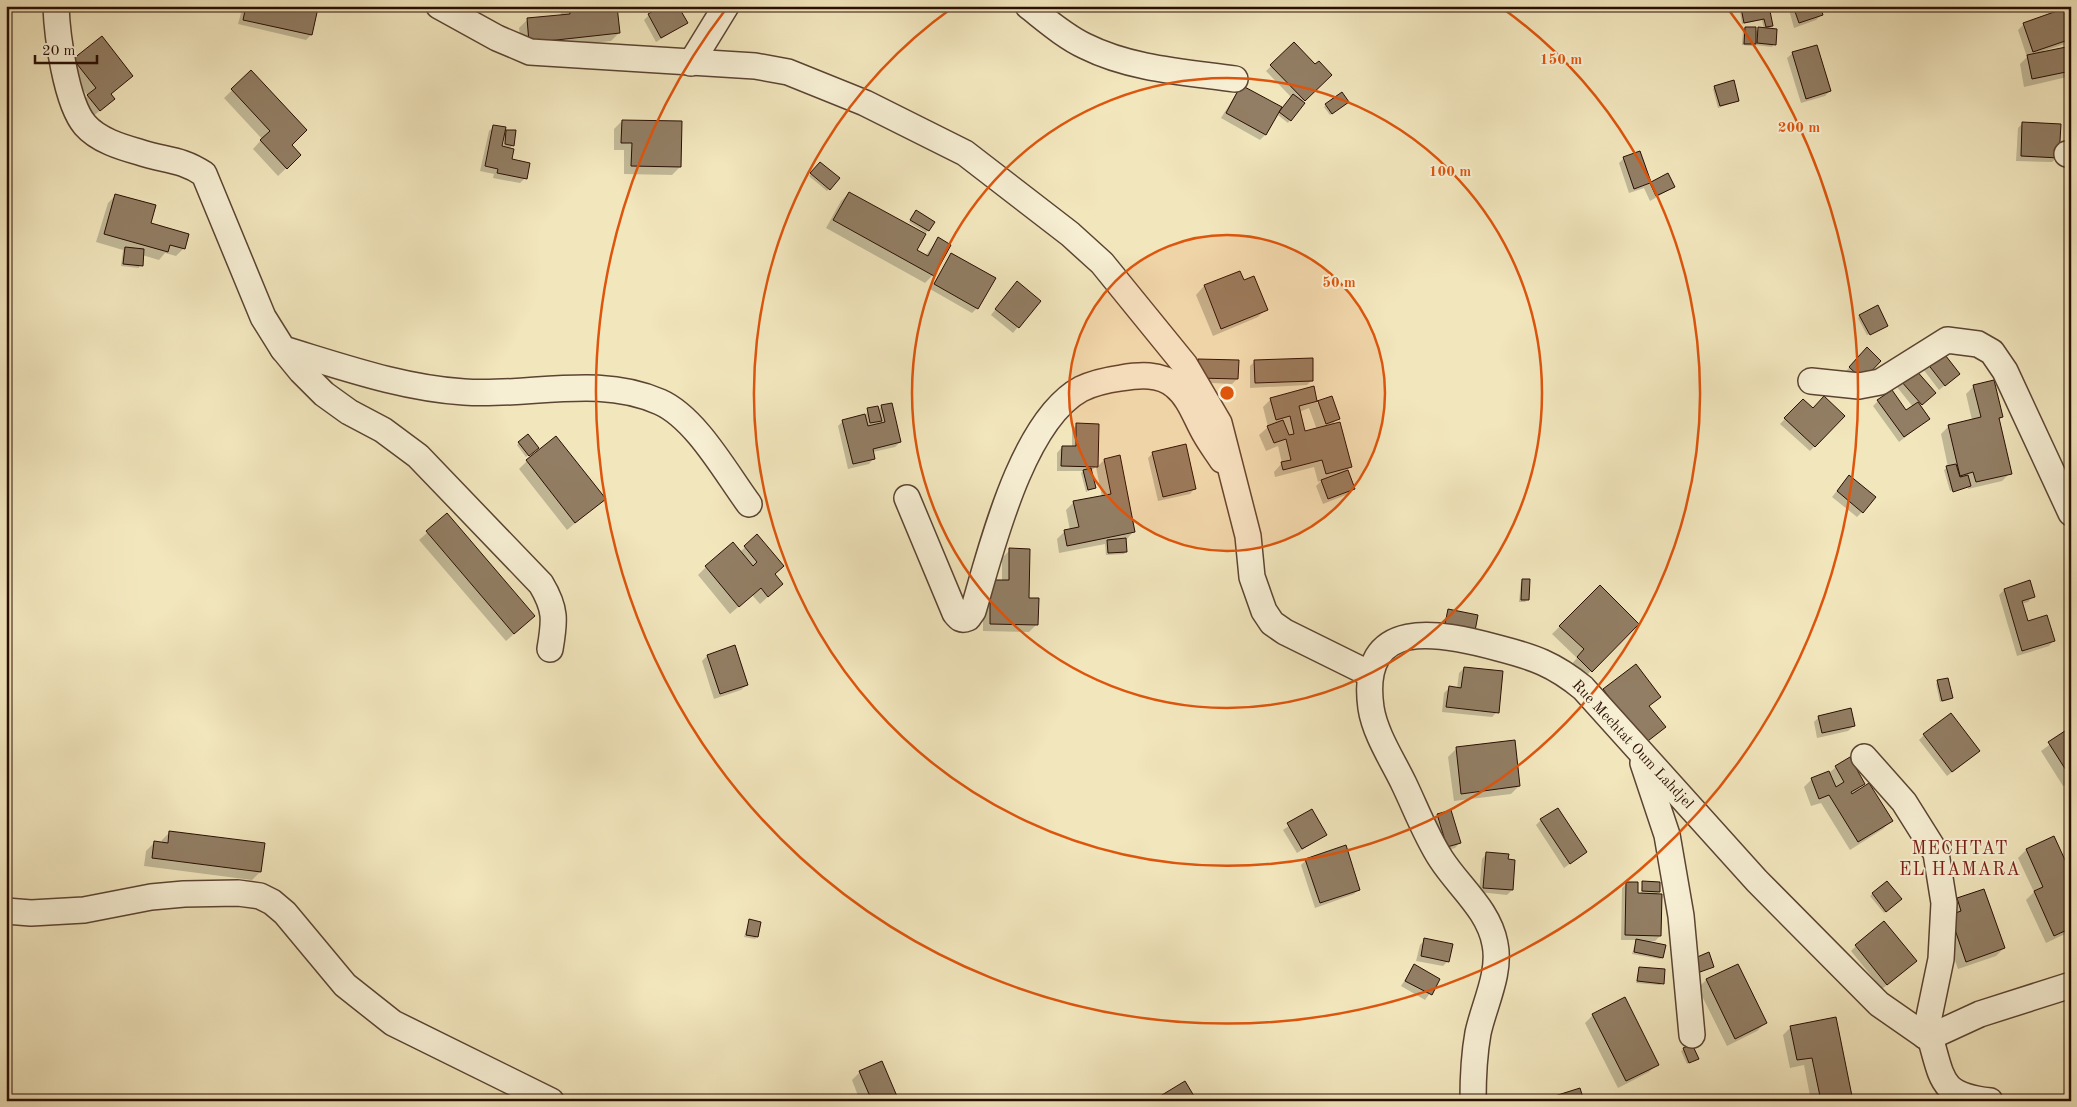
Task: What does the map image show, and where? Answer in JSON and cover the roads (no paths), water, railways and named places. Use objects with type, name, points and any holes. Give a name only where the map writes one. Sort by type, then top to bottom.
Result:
[{"type":"street","points":[[56,6],[68,90],[84,125],[110,142],[141,153],[187,163],[204,174],[263,318],[283,349],[301,372],[324,394],[349,412],[383,430],[418,456],[541,584],[554,610],[554,627],[550,649]]},
{"type":"street","points":[[439,6],[497,38],[530,52],[755,66],[788,72],[865,103],[965,153],[1070,234],[1102,263],[1185,365],[1219,423],[1248,536],[1252,578],[1264,611],[1272,623],[1285,632],[1370,674],[1372,709],[1381,736],[1440,859],[1472,898],[1490,928],[1496,945],[1496,963],[1478,1034],[1473,1101]]},
{"type":"street","points":[[691,63],[726,6]]},
{"type":"street","points":[[1028,6],[1068,37],[1104,55],[1146,66],[1235,79]]},
{"type":"street","points":[[1811,381],[1859,386],[1880,382],[1947,340],[1978,344],[1992,352],[2005,371],[2071,513]]},
{"type":"street","points":[[283,349],[368,374],[441,390],[489,393],[556,388],[610,389],[660,402],[680,415],[699,436],[749,504]]},
{"type":"street","points":[[907,498],[955,613],[964,620],[973,611],[996,535],[1038,434],[1051,415],[1080,390],[1108,380],[1149,375],[1176,386],[1191,406],[1205,434],[1223,460],[1237,491]]},
{"type":"street","name":"Rue Mechtat Oum Lahdjel","points":[[1370,674],[1379,655],[1394,642],[1408,636],[1430,634],[1466,639],[1536,658],[1561,670],[1582,688],[1757,881],[1879,1004],[1927,1037]]},
{"type":"street","points":[[1639,753],[1667,835],[1681,916],[1692,1035]]},
{"type":"street","points":[[1864,757],[1904,802],[1936,853],[1944,912],[1941,959],[1927,1037],[1942,1078],[1951,1090],[1965,1098],[1990,1101]]},
{"type":"street","points":[[6,911],[31,913],[84,910],[151,896],[184,894],[238,893],[260,896],[272,902],[285,913],[345,985],[393,1023],[551,1101]]},
{"type":"street","points":[[1927,1037],[1980,1014],[2071,985]]},
{"type":"district","name":"MECHTAT EL HAMARA","points":[[1960,860]]}]
